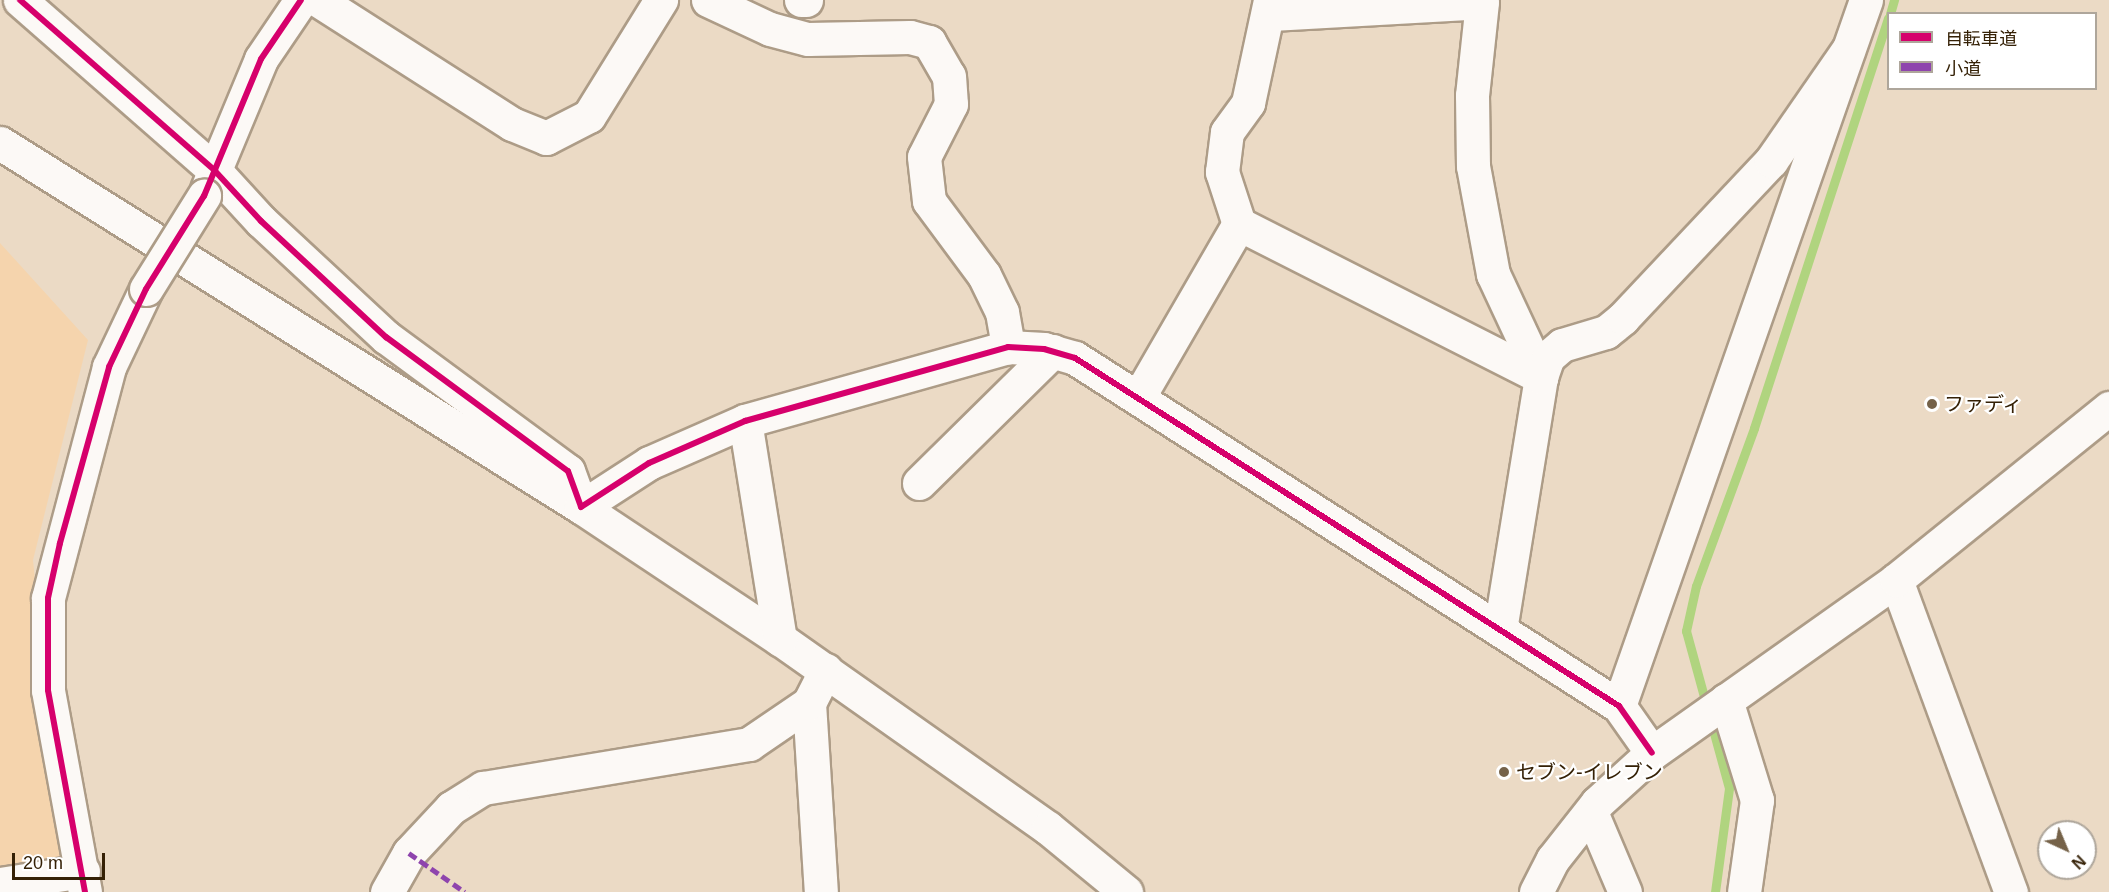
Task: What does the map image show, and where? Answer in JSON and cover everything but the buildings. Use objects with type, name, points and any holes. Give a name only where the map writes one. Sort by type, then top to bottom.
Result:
[{"type":"street","points":[[20,0],[210,183],[261,221],[386,337],[568,471],[581,507]]},
{"type":"street","points":[[0,884],[84,882],[48,690],[48,598],[109,367],[146,289],[210,183],[261,58],[302,0]]},
{"type":"street","points":[[318,0],[521,130],[546,138],[589,116],[661,0]]},
{"type":"street","points":[[708,0],[770,29],[808,39],[910,37],[928,42],[949,76],[951,104],[924,157],[929,201],[984,275],[1002,312],[1008,347]]},
{"type":"street","points":[[801,0],[806,0]]},
{"type":"street","points":[[1618,706],[1866,0]]},
{"type":"street","points":[[1482,2],[1473,95],[1473,166],[1493,274],[1541,377],[1239,224],[1222,172],[1227,132],[1248,103],[1270,7],[1482,2]]},
{"type":"street","points":[[1500,630],[1541,377],[1548,357],[1562,345],[1606,332],[1623,318],[1771,161],[1848,50]]},
{"type":"street","points":[[0,143],[581,507],[780,639],[1048,828],[1126,892]]},
{"type":"street","points":[[1138,398],[1239,224]]},
{"type":"street","points":[[581,507],[649,464],[745,421],[1008,347],[1053,351],[1074,358],[1138,398],[1618,706],[1652,753]]},
{"type":"street","points":[[919,483],[1053,351]]},
{"type":"street","points":[[1536,892],[1553,859],[1591,812],[1652,753],[1896,580],[2109,408]]},
{"type":"street","points":[[745,421],[780,639]]},
{"type":"street","points":[[1896,580],[2011,892]]},
{"type":"street","points":[[387,892],[409,853],[451,808],[483,788],[749,744],[809,703],[826,670]]},
{"type":"street","points":[[1726,700],[1757,800],[1744,892]]},
{"type":"street","points":[[809,703],[821,892]]},
{"type":"street","points":[[1591,812],[1625,892]]},
{"type":"shaded area","points":[[0,243],[88,340],[33,560],[62,858],[0,868]]},
{"type":"waterway","points":[[1891,12],[1894,0]]},
{"type":"waterway","points":[[1715,892],[1729,788],[1686,631],[1696,586],[1754,428],[1887,21]]},
{"type":"marked path","points":[[409,853],[465,892]]},
{"type":"cycle path","points":[[20,0],[215,171],[261,221],[386,337],[568,471],[581,507],[649,463],[745,421],[1008,347],[1044,349],[1075,358],[1619,706],[1652,753]]},
{"type":"cycle path","points":[[85,892],[48,690],[48,598],[60,543],[109,367],[146,289],[204,196],[261,59],[301,0]]},
{"type":"place","name":"ファディ","points":[[1932,404]]},
{"type":"place","name":"セブン-イレブン","points":[[1504,772]]}]
